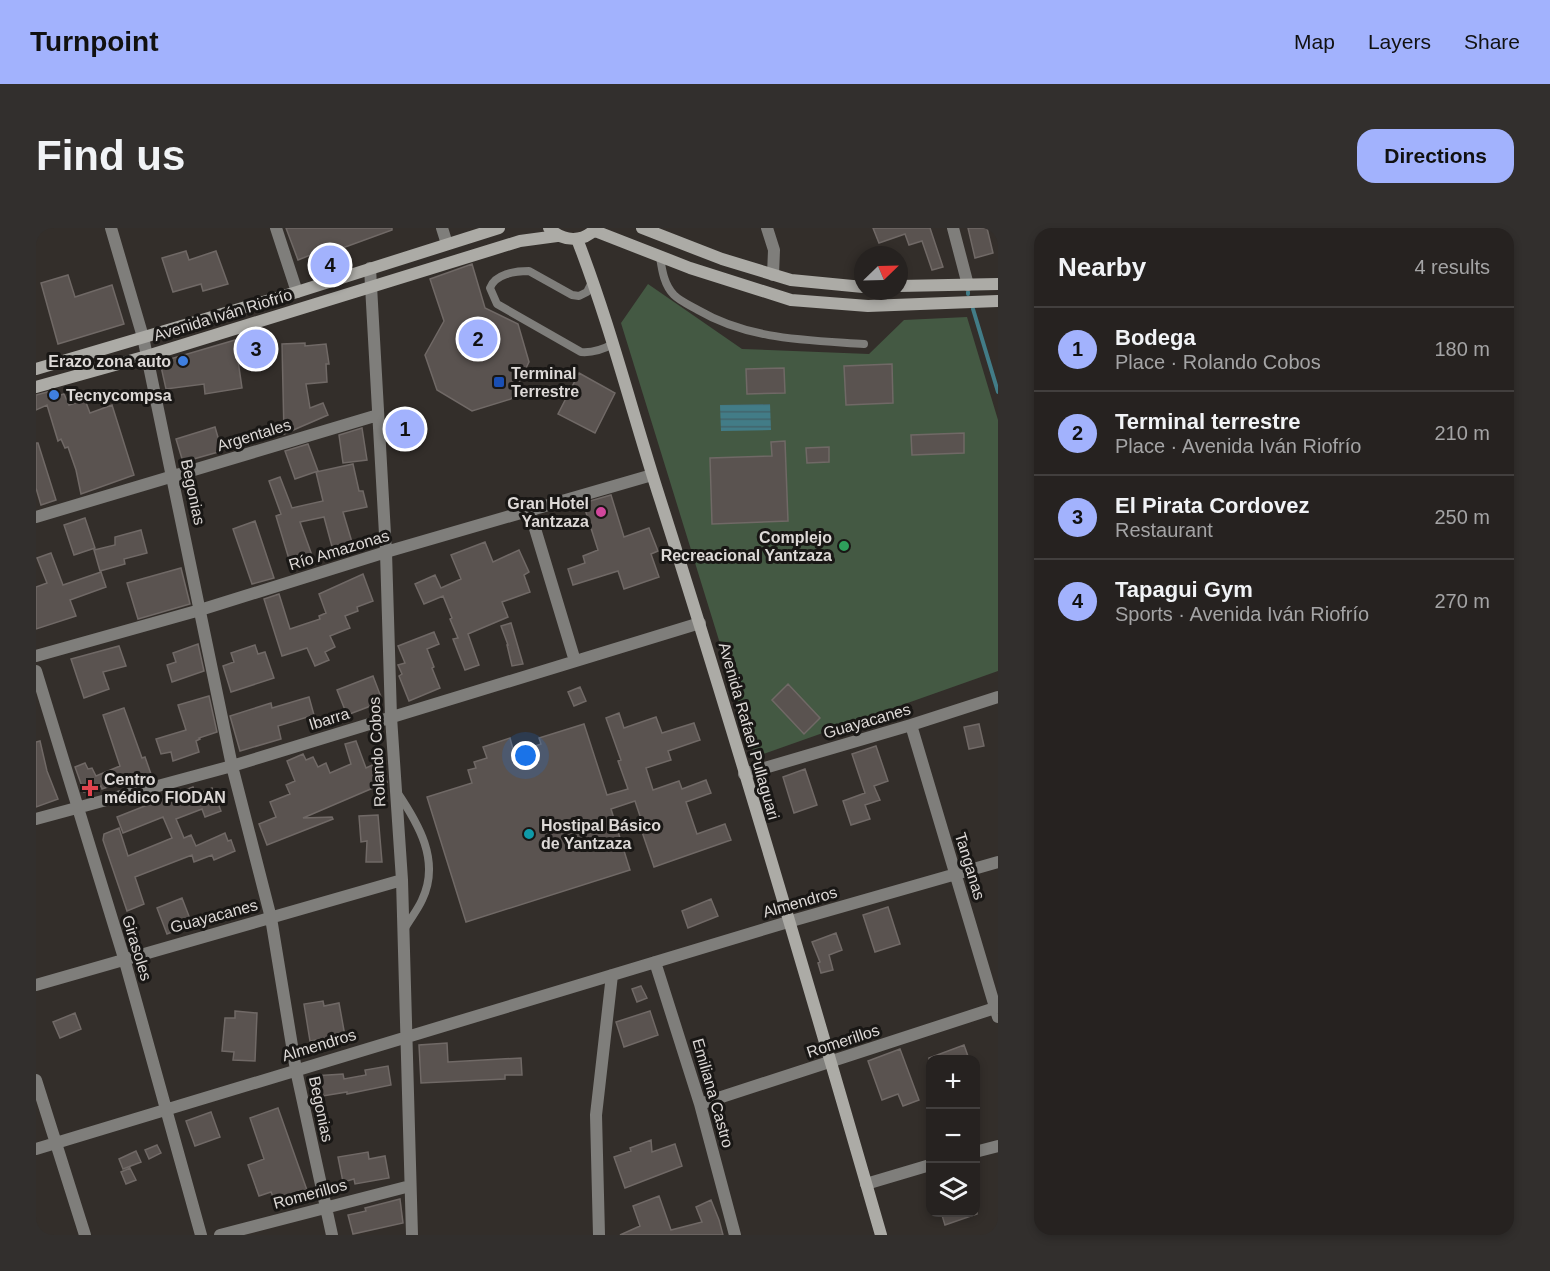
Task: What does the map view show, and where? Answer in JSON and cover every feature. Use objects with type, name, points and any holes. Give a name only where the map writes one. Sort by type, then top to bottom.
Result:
[{"type":"main road","name":"Avenida Iván Riofrío","points":[[36,369],[297,292],[499,228]]},
{"type":"main road","points":[[642,228],[722,259],[791,280],[854,286]]},
{"type":"main road","points":[[577,239],[596,229],[690,268],[791,300],[868,306],[998,301]]},
{"type":"main road","name":"Avenida Iván Riofrío","points":[[36,387],[147,356],[520,241],[553,232],[577,239]]},
{"type":"main road","name":"Avenida Rafael Pullaguari","points":[[577,239],[593,280],[700,624],[881,1235]]},
{"type":"main road","points":[[908,286],[998,284]]},
{"type":"street","name":"Begonias","points":[[111,228],[143,337],[232,766],[271,918],[296,1070],[332,1235]]},
{"type":"street","points":[[276,228],[297,292]]},
{"type":"street","points":[[442,228],[447,244]]},
{"type":"street","points":[[767,228],[774,250],[773,275]]},
{"type":"street","points":[[953,228],[968,285]]},
{"type":"street","name":"Rolando Cobos","points":[[370,268],[386,552],[391,717],[402,880],[412,1235]]},
{"type":"street","name":"Argentales","points":[[36,517],[378,415]]},
{"type":"street","name":"Río Amazonas","points":[[36,656],[200,610],[386,552],[652,475]]},
{"type":"street","points":[[530,512],[575,661]]},
{"type":"street","name":"Ibarra","points":[[36,819],[232,766],[700,624]]},
{"type":"street","name":"Girasoles","points":[[36,671],[123,958],[201,1235]]},
{"type":"street","name":"Guayacanes","points":[[744,774],[998,697]]},
{"type":"street","name":"Tanganas","points":[[911,725],[997,1012]]},
{"type":"street","name":"Almendros","points":[[36,1149],[788,922],[998,862]]},
{"type":"street","name":"Guayacanes","points":[[36,985],[123,958],[402,880]]},
{"type":"street","name":"Emiliana Castro","points":[[655,962],[700,1104],[735,1235]]},
{"type":"street","points":[[599,1235],[596,1115],[612,975]]},
{"type":"street","name":"Romerillos","points":[[700,1104],[997,1012]]},
{"type":"street","points":[[36,1080],[85,1235]]},
{"type":"street","points":[[980,1151],[998,1146]]},
{"type":"street","points":[[866,1184],[926,1166]]},
{"type":"street","name":"Romerillos","points":[[220,1235],[410,1186]]},
{"type":"lane","points":[[660,257],[662,274],[675,296],[715,320],[744,331],[788,339],[864,344]]},
{"type":"lane","points":[[593,280],[587,291],[579,296],[572,295],[529,271],[500,277],[492,282],[490,288],[496,304],[580,352],[591,353],[613,344]]},
{"type":"lane","points":[[395,789],[424,837],[430,871],[423,898],[403,932]]},
{"type":"green space","name":"Complejo Recreacional Yantzaza","points":[[648,284],[742,349],[869,354],[904,320],[967,317],[998,420],[998,671],[755,757],[621,323]]},
{"type":"water","points":[[770,404],[771,430],[721,431],[720,405]]},
{"type":"building","points":[[286,228],[392,228],[392,230],[324,254],[323,250],[298,260]]},
{"type":"building","points":[[873,228],[930,228],[943,267],[932,270],[922,241],[909,245],[905,234],[879,243]]},
{"type":"building","points":[[968,228],[987,228],[993,253],[975,258]]},
{"type":"building","points":[[186,251],[189,260],[216,251],[228,284],[203,291],[201,284],[173,292],[162,258]]},
{"type":"building","name":"Terminal Terrestre","points":[[472,264],[485,308],[518,324],[529,362],[511,399],[472,411],[437,390],[425,355],[444,321],[430,279]]},
{"type":"building","points":[[68,275],[75,297],[112,285],[124,324],[58,344],[41,283]]},
{"type":"building","points":[[235,340],[242,388],[205,394],[204,384],[166,389],[160,362]]},
{"type":"building","points":[[305,343],[305,346],[326,344],[329,364],[326,364],[327,382],[306,384],[310,408],[323,403],[328,415],[284,434],[282,344]]},
{"type":"building","points":[[892,364],[893,403],[846,405],[844,366]]},
{"type":"building","points":[[784,368],[785,393],[747,394],[746,369]]},
{"type":"building","points":[[579,373],[615,393],[595,433],[558,414]]},
{"type":"building","points":[[55,390],[57,396],[64,394],[69,405],[85,400],[90,413],[112,405],[134,475],[81,494],[68,447],[65,448],[61,439],[58,441],[47,405],[36,410],[36,395]]},
{"type":"building","points":[[412,417],[413,436],[397,440],[396,421]]},
{"type":"building","points":[[215,427],[222,451],[183,462],[176,439]]},
{"type":"building","points":[[362,428],[367,460],[343,463],[339,435]]},
{"type":"building","points":[[964,433],[964,453],[912,455],[911,435]]},
{"type":"building","points":[[785,441],[788,521],[712,524],[710,458],[772,456],[771,442]]},
{"type":"building","points":[[36,443],[38,443],[56,500],[41,505],[36,488]]},
{"type":"building","points":[[308,444],[318,471],[295,479],[285,451]]},
{"type":"building","points":[[829,447],[829,462],[807,463],[806,448]]},
{"type":"building","points":[[353,464],[359,491],[363,491],[367,507],[343,512],[354,549],[334,554],[324,517],[300,522],[314,561],[292,569],[276,516],[281,514],[269,481],[280,477],[292,508],[323,501],[316,472]]},
{"type":"building","points":[[611,495],[624,537],[649,528],[658,551],[651,554],[659,577],[624,589],[618,571],[573,585],[568,569],[585,563],[583,556],[598,550],[583,503]]},
{"type":"building","points":[[85,518],[95,548],[74,555],[64,525]]},
{"type":"building","points":[[255,521],[274,578],[252,584],[233,529]]},
{"type":"building","points":[[141,530],[147,553],[124,559],[125,564],[100,571],[94,550],[115,545],[115,537]]},
{"type":"building","points":[[485,542],[493,562],[519,550],[529,572],[524,575],[530,592],[502,602],[508,617],[468,634],[479,665],[465,670],[453,639],[458,638],[443,596],[424,604],[415,584],[435,575],[441,588],[461,579],[451,555]]},
{"type":"building","points":[[51,553],[63,585],[101,572],[106,587],[70,600],[76,616],[36,629],[36,587],[47,583],[37,558]]},
{"type":"building","points":[[181,568],[190,604],[138,619],[127,583]]},
{"type":"building","points":[[363,574],[373,601],[357,607],[358,611],[345,616],[350,628],[330,636],[335,647],[325,652],[329,660],[315,666],[307,648],[282,656],[264,599],[279,594],[290,629],[320,619],[319,616],[326,613],[319,594]]},
{"type":"building","points":[[511,623],[523,664],[512,666],[501,626]]},
{"type":"building","points":[[434,632],[439,644],[427,649],[440,688],[409,701],[399,676],[402,674],[398,665],[405,663],[398,646]]},
{"type":"building","points":[[198,644],[204,671],[172,682],[167,665],[176,662],[173,653]]},
{"type":"building","points":[[255,645],[258,654],[265,652],[274,678],[231,692],[223,666],[234,662],[231,653]]},
{"type":"building","points":[[119,646],[126,666],[103,672],[109,689],[84,698],[71,659]]},
{"type":"building","points":[[373,676],[381,697],[374,700],[376,704],[347,715],[337,690]]},
{"type":"building","points":[[788,684],[820,718],[804,734],[772,700]]},
{"type":"building","points":[[580,687],[586,701],[574,706],[568,692]]},
{"type":"building","points":[[209,696],[217,732],[196,741],[199,752],[173,761],[171,752],[161,754],[156,739],[186,730],[178,705]]},
{"type":"building","points":[[309,697],[314,715],[278,726],[281,739],[240,751],[230,716],[271,703],[272,708]]},
{"type":"building","points":[[124,708],[142,758],[145,757],[152,777],[123,784],[122,782],[102,789],[101,786],[84,792],[75,767],[85,763],[88,769],[92,768],[96,776],[120,766],[103,715]]},
{"type":"building","name":"Hostipal Básico de Yantzaza","points":[[619,713],[624,728],[656,717],[662,733],[694,723],[700,740],[668,751],[671,760],[646,768],[653,790],[679,781],[682,789],[706,780],[711,793],[686,802],[697,834],[725,824],[731,840],[654,867],[639,823],[642,822],[635,801],[611,809],[630,870],[466,922],[427,797],[472,783],[468,770],[476,768],[474,762],[487,758],[483,747],[510,738],[514,753],[541,744],[539,738],[584,724],[607,795],[628,789],[618,761],[621,760],[606,718]]},
{"type":"building","points":[[979,724],[984,746],[969,749],[964,727]]},
{"type":"building","points":[[40,741],[47,771],[58,799],[36,807],[36,742]]},
{"type":"building","points":[[356,741],[366,768],[379,762],[387,782],[303,818],[332,817],[333,819],[267,845],[259,824],[276,817],[270,802],[290,794],[286,785],[295,781],[287,761],[303,754],[306,760],[313,757],[318,767],[326,763],[330,773],[351,764],[345,744]]},
{"type":"building","points":[[876,746],[888,781],[874,786],[880,800],[865,805],[870,819],[851,825],[843,801],[865,793],[852,754]]},
{"type":"building","points":[[805,769],[817,805],[794,813],[783,777]]},
{"type":"building","points":[[193,787],[196,795],[212,788],[221,811],[205,817],[202,809],[176,819],[184,838],[191,835],[196,846],[225,833],[228,841],[231,840],[235,851],[214,860],[212,855],[194,862],[192,855],[135,877],[144,904],[127,911],[103,840],[104,834],[119,828],[128,856],[172,838],[163,817],[123,833],[117,817]]},
{"type":"building","points":[[378,815],[382,862],[366,862],[367,841],[361,842],[359,816]]},
{"type":"building","points":[[182,898],[192,924],[167,934],[157,908]]},
{"type":"building","points":[[711,899],[718,916],[688,928],[682,911]]},
{"type":"building","points":[[888,907],[900,944],[875,952],[863,915]]},
{"type":"building","points":[[836,933],[842,950],[829,955],[833,970],[821,973],[818,963],[820,962],[812,942]]},
{"type":"building","points":[[641,986],[647,998],[637,1002],[632,989]]},
{"type":"building","points":[[323,1001],[324,1006],[339,1003],[345,1036],[310,1041],[304,1004]]},
{"type":"building","points":[[235,1011],[257,1013],[255,1061],[233,1060],[234,1052],[222,1051],[225,1018],[235,1018]]},
{"type":"building","points":[[650,1011],[658,1035],[624,1047],[616,1022]]},
{"type":"building","points":[[75,1013],[81,1029],[60,1038],[53,1022]]},
{"type":"building","points":[[447,1043],[448,1062],[521,1058],[522,1075],[505,1075],[505,1079],[421,1083],[419,1045]]},
{"type":"building","points":[[964,1045],[968,1055],[937,1055]]},
{"type":"building","points":[[900,1049],[919,1100],[903,1106],[898,1094],[882,1100],[868,1061]]},
{"type":"building","points":[[388,1066],[391,1085],[347,1094],[347,1092],[317,1097],[313,1076],[343,1074],[344,1079],[366,1075],[365,1070]]},
{"type":"building","points":[[278,1108],[308,1193],[276,1204],[271,1192],[259,1196],[248,1165],[264,1159],[250,1118]]},
{"type":"building","points":[[211,1112],[220,1137],[195,1146],[186,1121]]},
{"type":"building","points":[[651,1140],[652,1152],[675,1144],[682,1166],[625,1188],[614,1157]]},
{"type":"building","points":[[157,1145],[161,1153],[149,1159],[145,1150]]},
{"type":"building","points":[[136,1151],[141,1162],[123,1169],[119,1159]]},
{"type":"building","points":[[368,1152],[369,1159],[385,1156],[389,1178],[355,1184],[354,1179],[343,1182],[338,1157]]},
{"type":"building","points":[[130,1168],[136,1180],[126,1184],[121,1172]]},
{"type":"building","points":[[659,1196],[671,1230],[702,1222],[696,1207],[711,1200],[723,1235],[620,1235],[640,1226],[633,1206]]},
{"type":"building","points":[[400,1199],[403,1223],[353,1234],[348,1215]]},
{"type":"building","points":[[943,1217],[968,1217],[945,1225]]},
{"type":"waterway","points":[[973,309],[998,392]]},
{"type":"place","name":"Tapagui Gym","points":[[330,265]]},
{"type":"place","name":"Terminal terrestre","points":[[478,339]]},
{"type":"place","name":"El Pirata Cordovez","points":[[256,349]]},
{"type":"place","name":"Erazo zona auto","points":[[183,361]]},
{"type":"place","name":"Terminal Terrestre","points":[[499,382]]},
{"type":"place","name":"Tecnycompsa","points":[[54,395]]},
{"type":"place","name":"Bodega","points":[[405,429]]},
{"type":"place","name":"Gran Hotel Yantzaza","points":[[601,512]]},
{"type":"place","name":"Complejo Recreacional Yantzaza","points":[[844,546]]},
{"type":"place","name":"Centro médico FIODAN","points":[[90,788]]},
{"type":"place","name":"Hostipal Básico de Yantzaza","points":[[529,834]]}]
